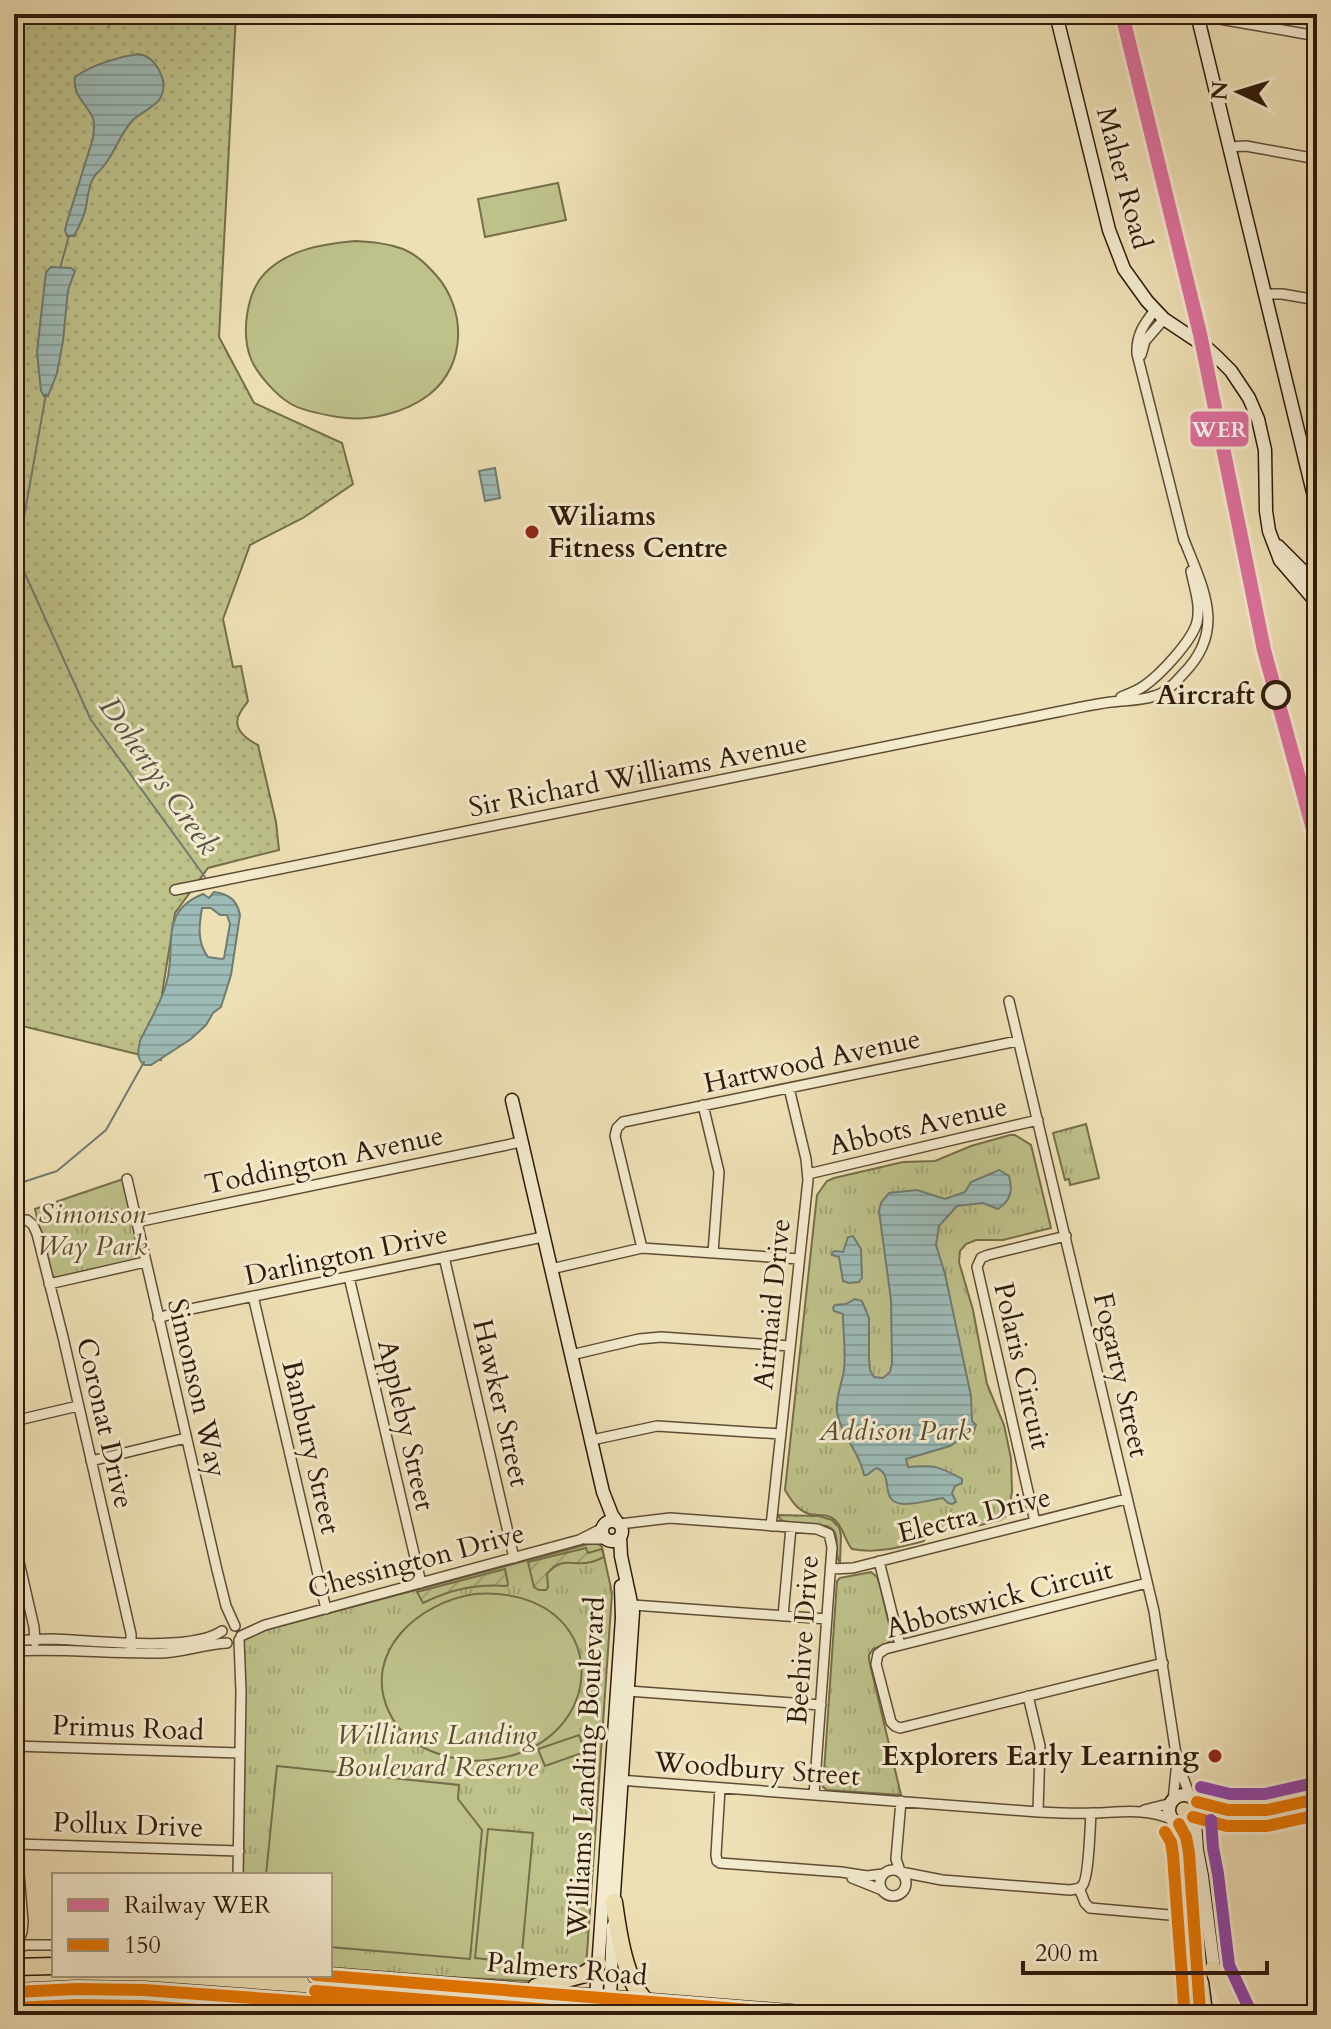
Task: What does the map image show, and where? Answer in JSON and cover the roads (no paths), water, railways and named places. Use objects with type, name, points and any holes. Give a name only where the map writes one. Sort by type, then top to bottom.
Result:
[{"type":"highway","points":[[614,1902],[619,1937],[632,1981],[638,1994],[647,2002]]},
{"type":"highway","points":[[519,1991],[585,1974],[598,1964]]},
{"type":"highway","points":[[14,1967],[52,1966]]},
{"type":"highway","points":[[1213,1969],[1234,2015]]},
{"type":"highway","name":"Palmers Road","points":[[332,1976],[519,1991],[605,2004],[647,2002],[814,2015]]},
{"type":"highway","name":"Palmers Road","points":[[14,1992],[144,1990],[234,1996],[268,2007],[488,2015]]},
{"type":"highway","points":[[596,2015],[605,2004]]},
{"type":"street","points":[[962,14],[989,19],[1020,14]]},
{"type":"street","name":"Maher Road","points":[[1056,14],[1113,243],[1131,281],[1160,316],[1206,347],[1242,386],[1258,419],[1265,450],[1266,517],[1273,541],[1280,560],[1317,603]]},
{"type":"street","points":[[1317,36],[1197,15],[1317,509]]},
{"type":"street","points":[[1229,147],[1246,146],[1317,159]]},
{"type":"street","points":[[1264,294],[1279,293],[1317,300]]},
{"type":"street","name":"Sir Richard Williams Avenue","points":[[1111,702],[1143,687],[1159,673],[1191,634],[1198,613],[1183,537],[1137,354],[1142,327],[1160,316]]},
{"type":"street","points":[[1300,442],[1317,441]]},
{"type":"street","name":"Sir Richard Williams Avenue","points":[[175,890],[1158,695],[1188,670],[1206,638],[1209,617],[1207,601],[1183,537]]},
{"type":"street","points":[[1273,541],[1317,581]]},
{"type":"street","points":[[1174,656],[1188,670]]},
{"type":"street","name":"Fogarty Street","points":[[1009,1001],[1147,1583],[1163,1663],[1177,1761],[1193,1799]]},
{"type":"street","name":"Hartwood Avenue","points":[[642,1248],[615,1136],[623,1122],[1018,1041]]},
{"type":"street","name":"Airmaid Drive","points":[[771,1526],[808,1174],[789,1088]]},
{"type":"street","name":"Williams Landing Boulevard","points":[[512,1100],[592,1440],[612,1531],[623,1603],[614,1902],[605,2004]]},
{"type":"street","points":[[703,1105],[719,1172],[713,1253]]},
{"type":"street","name":"Abbots Avenue","points":[[808,1174],[1038,1120]]},
{"type":"street","name":"Toddington Avenue","points":[[137,1222],[521,1142]]},
{"type":"street","name":"Simonson Way","points":[[127,1179],[226,1606],[236,1626]]},
{"type":"street","name":"Coronat Drive","points":[[14,1221],[27,1220],[35,1228],[91,1461],[131,1647]]},
{"type":"street","name":"Polaris Circuit","points":[[1035,1522],[977,1267],[981,1258],[988,1255],[1066,1236]]},
{"type":"street","name":"Darlington Drive","points":[[158,1318],[543,1237]]},
{"type":"street","points":[[551,1269],[642,1248],[799,1259]]},
{"type":"street","name":"Hawker Street","points":[[444,1257],[514,1558]]},
{"type":"street","points":[[49,1284],[145,1262]]},
{"type":"street","name":"Appleby Street","points":[[349,1277],[421,1583]]},
{"type":"street","name":"Banbury Street","points":[[253,1296],[326,1609]]},
{"type":"street","points":[[571,1355],[661,1337],[790,1346]]},
{"type":"street","points":[[14,1421],[78,1406]]},
{"type":"street","points":[[592,1440],[657,1426],[781,1434]]},
{"type":"street","points":[[91,1461],[186,1438]]},
{"type":"street","name":"Electra Drive","points":[[831,1569],[848,1569],[1126,1499]]},
{"type":"street","name":"Beehive Drive","points":[[612,1531],[679,1518],[827,1532],[832,1540],[831,1569],[814,1795]]},
{"type":"street","points":[[783,1616],[791,1527]]},
{"type":"street","name":"Williams Landing Boulevard","points":[[605,2004],[598,1964],[616,1778],[628,1691],[633,1605],[612,1531]]},
{"type":"street","name":"Chessington Drive","points":[[236,1626],[265,1625],[612,1531]]},
{"type":"street","points":[[14,1540],[35,1645]]},
{"type":"street","points":[[879,1561],[900,1645]]},
{"type":"street","name":"Abbotswick Circuit","points":[[1147,1583],[900,1645],[882,1651],[876,1661],[889,1717],[895,1726],[904,1727],[1163,1663]]},
{"type":"street","points":[[633,1605],[827,1619]]},
{"type":"street","name":"Simonson Way","points":[[223,1630],[226,1606]]},
{"type":"street","points":[[131,1647],[212,1637],[228,1625],[240,1630],[238,1873]]},
{"type":"street","name":"Chessington Drive","points":[[240,1638],[265,1625]]},
{"type":"street","points":[[223,1630],[222,1638],[239,1669]]},
{"type":"street","points":[[14,1641],[35,1645],[131,1647],[180,1652],[213,1643],[233,1644],[240,1638]]},
{"type":"street","points":[[14,1651],[35,1645]]},
{"type":"street","points":[[628,1691],[821,1705]]},
{"type":"street","points":[[1028,1696],[1040,1746],[1038,1812]]},
{"type":"street","name":"Primus Road","points":[[14,1746],[240,1753]]},
{"type":"street","name":"Fogarty Street","points":[[1172,1802],[1177,1761]]},
{"type":"street","name":"Woodbury Street","points":[[616,1778],[1038,1812],[1141,1811],[1159,1814],[1176,1822]]},
{"type":"street","points":[[720,1788],[716,1855],[717,1861],[726,1864],[867,1876],[893,1869],[942,1880],[1070,1890],[1084,1884],[1091,1813]]},
{"type":"street","points":[[1220,2015],[1186,1837],[1170,1812],[1172,1802],[1183,1796],[1228,1810]]},
{"type":"street","points":[[1193,1799],[1199,1809],[1196,1820],[1200,1901],[1193,1917],[1199,2014]]},
{"type":"street","points":[[1176,1822],[1187,1825],[1228,1810],[1267,1810],[1317,1799]]},
{"type":"street","points":[[896,1840],[880,1882],[890,1907],[903,1890],[906,1879],[896,1859],[901,1801]]},
{"type":"street","name":"Woodbury Street","points":[[1141,1811],[1172,1802]]},
{"type":"street","points":[[14,1812],[23,1922],[15,1948]]},
{"type":"street","name":"Pollux Drive","points":[[17,1844],[239,1851]]},
{"type":"street","points":[[828,1872],[850,1877],[890,1896],[942,1880]]},
{"type":"street","points":[[1079,1888],[1090,1908],[1193,1917]]},
{"type":"street","points":[[23,1922],[28,1937],[36,1945]]},
{"type":"street","points":[[15,1948],[52,1945]]},
{"type":"street","points":[[14,2011],[115,2009],[188,2012],[210,1994]]},
{"type":"street","points":[[232,2015],[234,1996]]},
{"type":"water","points":[[138,54],[150,59],[159,70],[163,83],[161,97],[128,126],[92,180],[84,214],[74,236],[67,236],[67,222],[94,128],[93,118],[76,89],[75,77],[105,62]]},
{"type":"water","points":[[51,267],[75,271],[68,290],[57,373],[48,396],[44,396],[37,352],[46,272]]},
{"type":"water","points":[[495,468],[500,498],[485,501],[479,471]]},
{"type":"water","points":[[214,892],[228,896],[237,905],[240,915],[231,975],[221,1007],[191,1039],[151,1065],[144,1065],[139,1057],[139,1044],[166,984],[175,918],[190,901],[203,894],[209,898]],"holes":[[[202,908],[211,908],[220,915],[227,915],[230,924],[222,959],[208,957],[200,940]]]},
{"type":"water","points":[[999,1170],[1009,1176],[1011,1191],[1006,1202],[998,1209],[983,1203],[957,1206],[939,1226],[936,1245],[971,1396],[972,1421],[976,1425],[973,1433],[950,1446],[906,1459],[908,1467],[942,1469],[962,1479],[962,1483],[955,1486],[952,1493],[956,1502],[952,1504],[943,1498],[909,1504],[896,1502],[891,1499],[882,1471],[876,1468],[864,1475],[839,1421],[837,1402],[845,1363],[843,1314],[833,1308],[855,1299],[862,1301],[869,1318],[870,1370],[874,1377],[883,1378],[890,1372],[892,1363],[891,1300],[879,1211],[881,1203],[889,1193],[917,1190],[945,1199],[965,1192],[971,1182]]},
{"type":"water","points":[[853,1236],[861,1249],[862,1278],[859,1282],[849,1283],[843,1281],[839,1257],[832,1253],[843,1252],[848,1237]]},
{"type":"waterway","name":"Dohertys Creek","points":[[107,14],[109,26]]},
{"type":"waterway","name":"Dohertys Creek","points":[[60,268],[69,236]]},
{"type":"waterway","name":"Dohertys Creek","points":[[46,394],[17,556],[91,720],[205,877]]},
{"type":"waterway","name":"Dohertys Creek","points":[[14,1185],[57,1171],[106,1130],[144,1062]]},
{"type":"rail line","name":"WER","points":[[1122,14],[1200,334],[1264,650],[1317,844]]},
{"type":"place","name":"Wiliams Fitness Centre","points":[[532,532]]},
{"type":"place","name":"Aircraft","points":[[1276,695]]},
{"type":"place","name":"Explorers Early Learning","points":[[1215,1756]]},
{"type":"park label","name":"Simonson Way Park","points":[[92,1230]]},
{"type":"park label","name":"Addison Park","points":[[895,1431]]},
{"type":"park label","name":"Williams Landing Boulevard Reserve","points":[[437,1751]]}]
